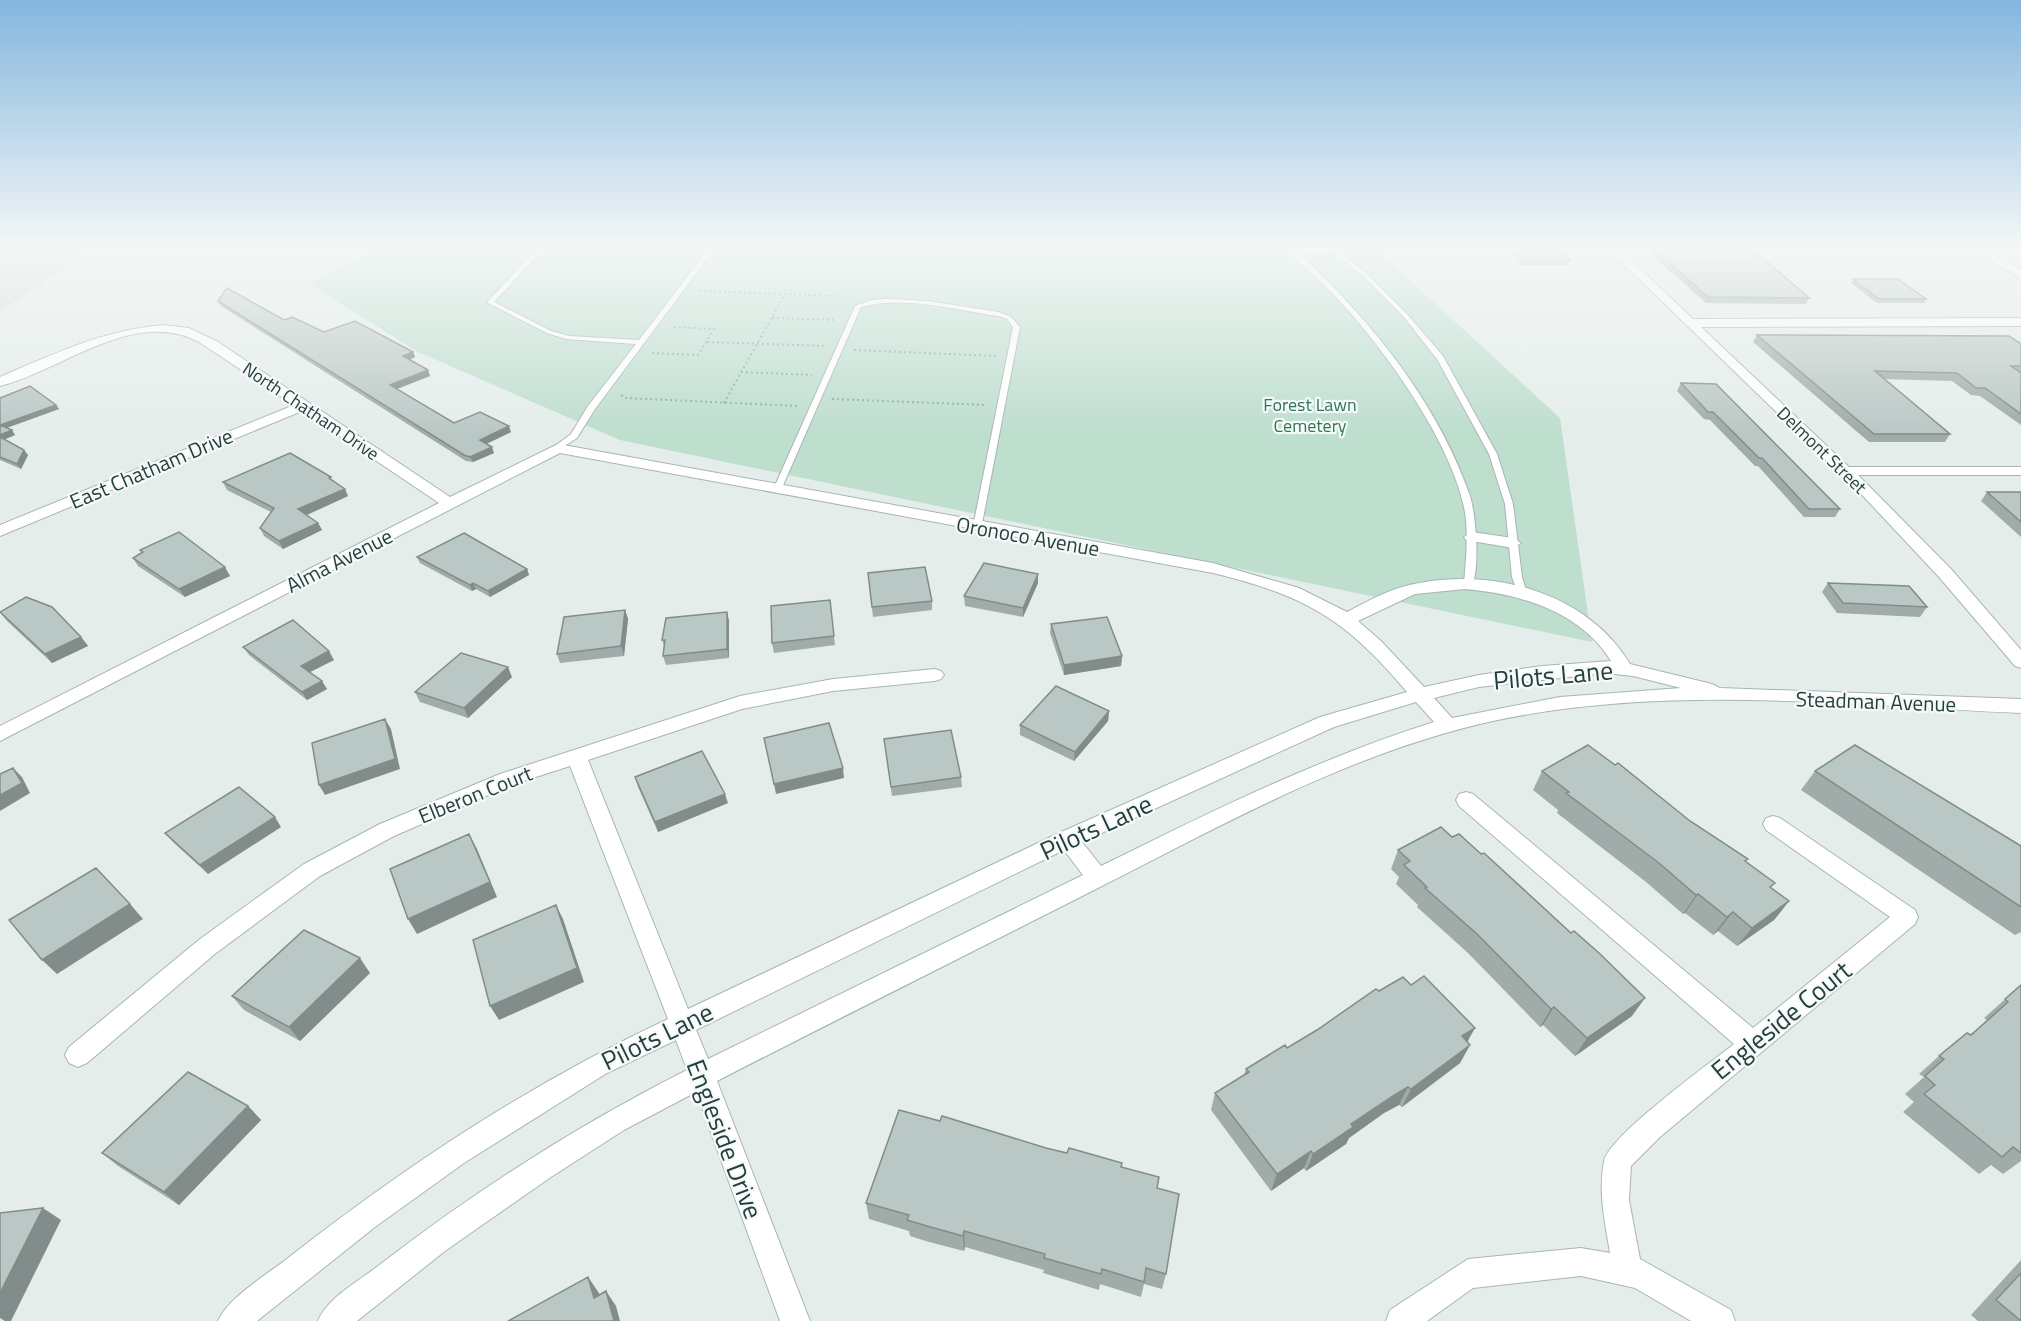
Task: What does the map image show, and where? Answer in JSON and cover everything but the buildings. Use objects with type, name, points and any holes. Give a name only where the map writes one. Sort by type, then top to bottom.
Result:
[{"type":"street","name":"Delmont Street","points":[[1676,310],[1844,471],[1945,573],[2021,662]]},
{"type":"street","points":[[1689,322],[2021,322]]},
{"type":"street","name":"North Chatham Drive","points":[[0,382],[115,337],[168,330],[188,332],[214,345],[450,504]]},
{"type":"street","name":"East Chatham Drive","points":[[0,531],[302,406]]},
{"type":"street","name":"Oronoco Avenue","points":[[558,448],[1239,574],[1296,593],[1346,620],[1381,651],[1448,726]]},
{"type":"street","name":"Alma Avenue","points":[[0,734],[558,448]]},
{"type":"street","points":[[1844,471],[2021,471]]},
{"type":"street","points":[[1472,537],[1513,543]]},
{"type":"street","points":[[1346,620],[1402,593],[1433,585],[1469,584],[1522,594],[1553,605],[1598,633],[1612,649],[1624,669]]},
{"type":"street","name":"Pilots Lane","points":[[233,1321],[342,1232],[436,1163],[533,1101],[598,1065],[681,1023],[1067,839],[1297,733],[1419,695],[1479,681],[1542,672],[1605,667],[1624,669],[1731,695]]},
{"type":"street","name":"Elberon Court","points":[[78,1055],[208,946],[312,870],[387,830],[507,779],[740,703],[782,693],[833,685],[935,675]]},
{"type":"street","name":"Pilots Lane","points":[[333,1321],[396,1268],[521,1178],[615,1121],[702,1075],[1285,785],[1403,737],[1497,714],[1646,697],[1731,695]]},
{"type":"street","name":"Steadman Avenue","points":[[1731,695],[2021,706]]},
{"type":"street","name":"Engleside Drive","points":[[576,756],[702,1075],[795,1321]]},
{"type":"street","points":[[1466,800],[1752,1044]]},
{"type":"street","name":"Engleside Court","points":[[1627,1270],[1615,1200],[1618,1160],[1651,1128],[1907,917],[1773,824]]},
{"type":"street","points":[[1067,839],[1098,878]]},
{"type":"street","points":[[1401,1321],[1468,1274],[1526,1266],[1581,1262],[1640,1274],[1720,1321]]},
{"type":"lane","points":[[505,310],[549,332],[568,338],[641,342]]},
{"type":"lane","name":"Alma Avenue","points":[[558,448],[574,436],[665,310]]},
{"type":"lane","points":[[777,490],[856,310]]},
{"type":"lane","points":[[962,310],[999,314],[1010,318],[1017,327],[978,527]]},
{"type":"lane","points":[[1350,310],[1422,406],[1453,462],[1466,500],[1472,537],[1469,584]]},
{"type":"lane","points":[[1399,310],[1440,358],[1493,454],[1509,504],[1522,594]]},
{"type":"path","points":[[724,403],[777,310]]},
{"type":"path","points":[[772,318],[850,320]]},
{"type":"path","points":[[633,353],[698,355],[714,329],[652,327]]},
{"type":"path","points":[[706,342],[1011,356]]},
{"type":"path","points":[[741,372],[827,376]]},
{"type":"path","points":[[608,386],[626,398],[813,407]]},
{"type":"path","points":[[817,398],[1002,406]]},
{"type":"green space","name":"Forest Lawn Cemetery","points":[[350,310],[1442,310],[1560,418],[1592,642],[620,440],[418,352]]}]
